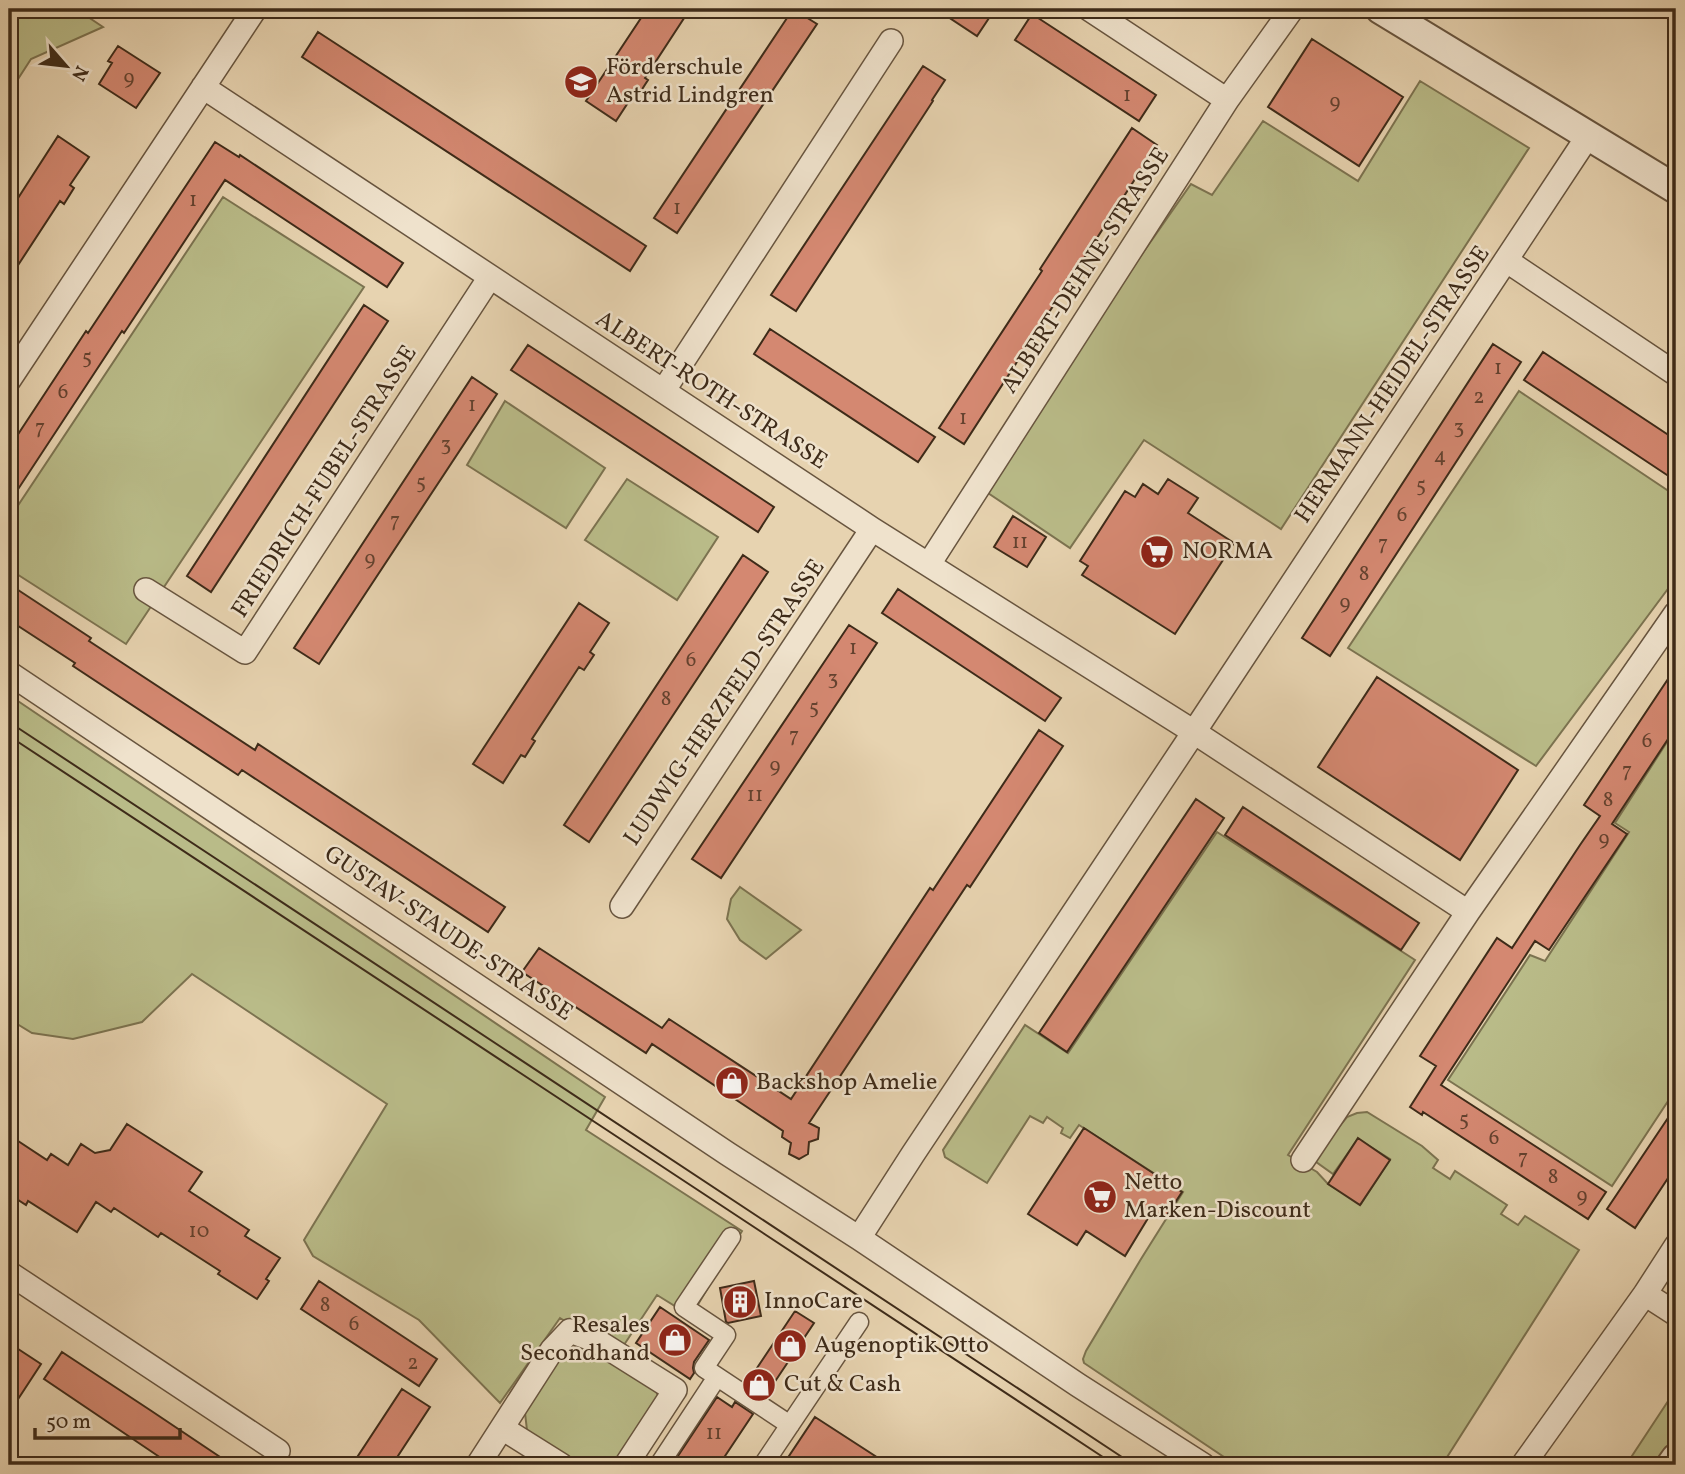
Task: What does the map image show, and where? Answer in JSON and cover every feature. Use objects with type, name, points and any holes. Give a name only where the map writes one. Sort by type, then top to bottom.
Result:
[{"type":"street","points":[[9,380],[255,9]]},
{"type":"street","points":[[1089,9],[1227,100]]},
{"type":"street","name":"ALBERT-DEHNE-STRASSE","points":[[929,564],[1227,100],[1292,9]]},
{"type":"street","points":[[1380,9],[1676,189]]},
{"type":"street","points":[[664,390],[891,41]]},
{"type":"street","name":"ALBERT-ROTH-STRASSE","points":[[203,87],[872,529],[1194,732],[1468,912]]},
{"type":"street","name":"HERMANN-HEIDEL-STRASSE","points":[[859,1238],[1588,136]]},
{"type":"street","points":[[1507,261],[1676,373]]},
{"type":"street","name":"FRIEDRICH-FUBEL-STRASSE","points":[[146,590],[245,652],[490,277]]},
{"type":"street","name":"LUDWIG-HERZFELD-STRASSE","points":[[622,906],[872,529]]},
{"type":"street","points":[[1303,1160],[1468,912],[1676,613]]},
{"type":"street","name":"GUSTAV-STAUDE-STRASSE","points":[[9,673],[728,1154],[1203,1465]]},
{"type":"street","points":[[730,1237],[684,1307],[726,1335],[704,1368],[790,1425]]},
{"type":"street","points":[[1523,1465],[1646,1294],[1676,1246]]},
{"type":"street","points":[[11,1278],[278,1451]]},
{"type":"street","points":[[1646,1294],[1676,1314]]},
{"type":"street","points":[[763,1465],[859,1322]]},
{"type":"street","points":[[478,1465],[552,1350],[570,1331],[597,1341],[675,1390],[626,1465]]},
{"type":"street","points":[[659,1465],[717,1377]]},
{"type":"street","points":[[502,1428],[561,1465]]},
{"type":"street","points":[[1671,1465],[1676,1458]]},
{"type":"green space","points":[[9,9],[76,9],[103,27],[31,59],[9,93]]},
{"type":"green space","points":[[1420,81],[1529,148],[1281,529],[1144,440],[1070,548],[979,487],[1191,184],[1212,195],[1263,121],[1358,181]]},
{"type":"green space","points":[[223,197],[364,287],[126,644],[9,569],[9,519]]},
{"type":"green space","points":[[1519,391],[1676,496],[1676,578],[1536,766],[1348,648]]},
{"type":"green space","points":[[505,401],[605,468],[566,528],[467,465]]},
{"type":"green space","points":[[627,479],[718,537],[677,600],[585,540]]},
{"type":"green space","points":[[9,695],[605,1097],[586,1130],[742,1231],[691,1316],[657,1295],[618,1354],[560,1318],[500,1403],[419,1320],[313,1256],[304,1240],[387,1104],[192,974],[142,1022],[73,1039],[32,1033],[9,1019]]},
{"type":"green space","points":[[1676,728],[1676,1089],[1612,1186],[1448,1080],[1530,955],[1545,961],[1629,832],[1615,823]]},
{"type":"green space","points":[[1217,832],[1415,960],[1288,1155],[1361,1204],[1390,1159],[1358,1139],[1333,1174],[1312,1159],[1347,1117],[1367,1112],[1422,1146],[1438,1160],[1433,1168],[1450,1179],[1455,1171],[1507,1205],[1501,1214],[1518,1225],[1525,1216],[1579,1250],[1442,1465],[1236,1465],[1084,1363],[1083,1359],[1183,1192],[1079,1125],[1070,1138],[1061,1133],[1063,1128],[1047,1117],[1043,1123],[1030,1116],[987,1183],[945,1157],[943,1150],[1025,1025],[1068,1053]]},
{"type":"green space","points":[[740,887],[801,930],[766,959],[740,940],[727,919],[731,899]]},
{"type":"green space","points":[[571,1348],[593,1348],[655,1388],[659,1399],[620,1465],[574,1465],[528,1439],[524,1404],[556,1356]]},
{"type":"green space","points":[[1676,1389],[1676,1435],[1657,1465],[1626,1465]]},
{"type":"building","points":[[647,9],[690,9],[645,78],[648,80],[639,94],[635,92],[616,121],[586,101]]},
{"type":"building","points":[[793,9],[817,24],[677,233],[654,218]]},
{"type":"building","points":[[936,9],[995,9],[977,36]]},
{"type":"building","points":[[1032,14],[1156,95],[1139,121],[1015,40]]},
{"type":"building","points":[[318,32],[646,246],[630,271],[302,57]]},
{"type":"building","points":[[1312,39],[1403,97],[1359,166],[1268,107]]},
{"type":"building","points":[[118,46],[160,73],[136,108],[99,84],[112,63],[108,61]]},
{"type":"building","points":[[923,66],[945,80],[796,311],[771,295]]},
{"type":"building","points":[[1132,128],[1157,145],[964,444],[939,428]]},
{"type":"building","points":[[58,136],[89,157],[70,185],[74,188],[64,204],[60,201],[9,279],[9,212]]},
{"type":"building","points":[[215,142],[239,157],[240,155],[403,263],[387,287],[225,180],[9,503],[9,448]]},
{"type":"building","points":[[364,305],[388,321],[211,592],[187,576]]},
{"type":"building","points":[[770,329],[935,437],[918,462],[754,354]]},
{"type":"building","points":[[1493,344],[1521,362],[1330,656],[1302,638]]},
{"type":"building","points":[[528,345],[774,507],[758,532],[511,370]]},
{"type":"building","points":[[1543,352],[1676,440],[1676,481],[1524,380]]},
{"type":"building","points":[[472,377],[497,394],[319,664],[294,648]]},
{"type":"building","name":"NORMA","points":[[1168,479],[1198,498],[1188,513],[1234,543],[1175,634],[1082,575],[1088,566],[1080,561],[1125,491],[1135,497],[1143,484],[1158,494]]},
{"type":"building","points":[[1013,516],[1046,537],[1027,567],[994,547]]},
{"type":"building","points":[[743,555],[768,572],[589,842],[564,825]]},
{"type":"building","points":[[9,584],[91,638],[89,641],[255,750],[258,744],[505,907],[488,932],[242,770],[238,775],[73,666],[75,663],[9,620]]},
{"type":"building","points":[[898,589],[1061,698],[1045,721],[882,613]]},
{"type":"building","points":[[579,603],[609,623],[590,652],[594,655],[584,670],[579,667],[532,739],[535,741],[525,757],[521,755],[503,783],[473,764]]},
{"type":"building","points":[[849,625],[877,643],[721,878],[692,859]]},
{"type":"building","points":[[1676,667],[1676,727],[1612,824],[1627,834],[1549,950],[1535,941],[1441,1085],[1606,1192],[1588,1219],[1423,1112],[1422,1115],[1410,1107],[1436,1066],[1420,1056],[1497,938],[1512,948],[1600,816],[1584,805]]},
{"type":"building","points":[[1377,677],[1518,770],[1460,860],[1318,767]]},
{"type":"building","points":[[1039,730],[1063,746],[809,1123],[819,1128],[818,1139],[809,1142],[808,1154],[799,1159],[789,1154],[791,1143],[782,1137],[783,1131],[652,1044],[646,1053],[522,972],[539,948],[662,1028],[669,1019],[791,1099],[930,888],[933,890]]},
{"type":"building","points":[[1196,799],[1224,818],[1067,1052],[1039,1033]]},
{"type":"building","points":[[1243,807],[1419,923],[1401,950],[1225,835]]},
{"type":"building","points":[[1676,1106],[1676,1166],[1635,1228],[1607,1209]]},
{"type":"building","points":[[127,1124],[202,1172],[189,1191],[249,1230],[245,1236],[280,1258],[257,1299],[218,1274],[220,1271],[161,1233],[158,1237],[114,1208],[111,1212],[96,1202],[77,1232],[28,1201],[26,1205],[9,1194],[9,1135],[47,1160],[51,1154],[68,1165],[81,1144],[95,1153],[110,1150]]},
{"type":"building","name":"Netto Marken-Discount","points":[[1084,1128],[1182,1192],[1165,1218],[1153,1210],[1125,1256],[1086,1231],[1077,1245],[1028,1214]]},
{"type":"building","points":[[1358,1138],[1390,1160],[1360,1205],[1328,1184]]},
{"type":"building","points":[[319,1281],[437,1359],[419,1386],[301,1309]]},
{"type":"building","name":"InnoCare","points":[[754,1281],[761,1316],[726,1322],[720,1288]]},
{"type":"building","points":[[660,1307],[709,1340],[694,1362],[694,1373],[690,1379],[636,1343]]},
{"type":"building","points":[[795,1311],[814,1323],[766,1395],[747,1383]]},
{"type":"building","points":[[9,1343],[41,1364],[9,1413]]},
{"type":"building","points":[[62,1352],[232,1465],[171,1465],[44,1379]]},
{"type":"building","points":[[402,1389],[430,1407],[392,1465],[352,1465]]},
{"type":"building","points":[[717,1397],[732,1407],[735,1402],[753,1414],[719,1465],[672,1465]]},
{"type":"building","points":[[815,1417],[889,1465],[783,1465]]},
{"type":"tram line","points":[[9,722],[1134,1465]]},
{"type":"tram line","points":[[9,736],[1115,1465]]},
{"type":"place","name":"Förderschule Astrid Lindgren","points":[[581,82]]},
{"type":"place","name":"NORMA","points":[[1157,552]]},
{"type":"place","name":"Backshop Amelie","points":[[732,1083]]},
{"type":"place","name":"Netto Marken-Discount","points":[[1100,1197]]},
{"type":"place","name":"InnoCare","points":[[740,1302]]},
{"type":"place","name":"Resales Secondhand","points":[[675,1340]]},
{"type":"place","name":"Augenoptik Otto","points":[[790,1346]]},
{"type":"place","name":"Cut & Cash","points":[[759,1385]]}]
